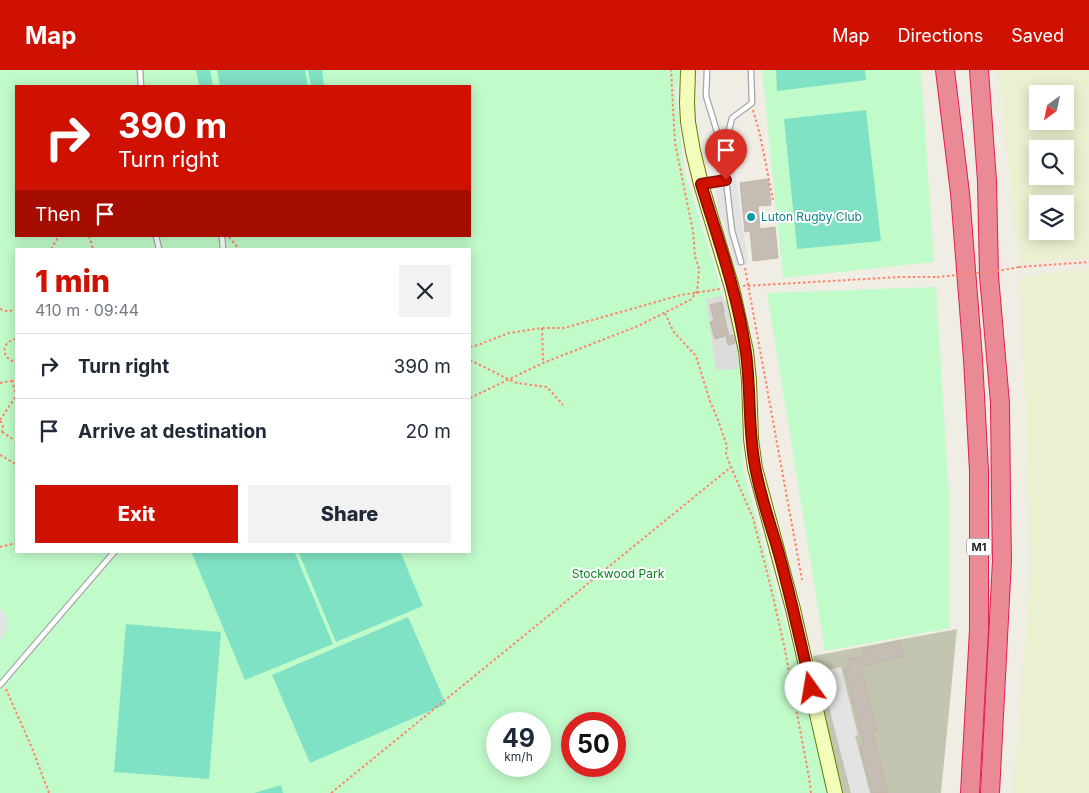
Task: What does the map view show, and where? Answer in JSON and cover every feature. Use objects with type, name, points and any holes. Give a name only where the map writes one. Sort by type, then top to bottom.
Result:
[{"type":"highway","name":"M1","points":[[945,70],[960,203],[973,359],[979,471],[979,630],[970,793]]},
{"type":"highway","name":"M1","points":[[971,70],[988,244],[1000,403],[1002,560],[990,793]]},
{"type":"highway","points":[[979,70],[987,181],[988,244]]},
{"type":"main road","points":[[688,70],[688,122],[693,151],[732,288],[746,351],[751,438],[755,468],[790,600],[836,793]]},
{"type":"lane","points":[[140,70],[141,85]]},
{"type":"lane","points":[[707,70],[706,96],[726,155]]},
{"type":"lane","points":[[741,262],[732,231],[726,180],[726,155],[732,118],[752,103],[751,70]]},
{"type":"lane","points":[[701,184],[726,180]]},
{"type":"lane","points":[[1,682],[113,553]]},
{"type":"path","points":[[471,398],[543,363],[638,326],[690,300],[697,292],[699,270],[675,143],[671,70]]},
{"type":"path","points":[[752,103],[773,200]]},
{"type":"path","points":[[52,248],[58,237]]},
{"type":"path","points":[[230,237],[238,248]]},
{"type":"path","points":[[741,262],[746,269],[802,580]]},
{"type":"path","points":[[471,347],[478,346],[509,333],[542,328],[564,328],[697,292],[748,286],[900,277],[937,277],[1019,267],[1089,262]]},
{"type":"path","points":[[0,309],[6,311],[15,310]]},
{"type":"path","points":[[665,313],[674,331],[696,356],[727,446],[726,454],[730,467],[752,518],[771,588],[810,777],[811,793]]},
{"type":"path","points":[[542,328],[543,363]]},
{"type":"path","points":[[15,339],[8,343],[4,352],[10,361],[15,362]]},
{"type":"path","points":[[0,353],[4,352]]},
{"type":"path","points":[[471,360],[517,383],[547,387],[562,405]]},
{"type":"path","points":[[0,383],[12,380],[15,391]]},
{"type":"path","points":[[0,435],[3,425],[0,420],[15,397]]},
{"type":"path","points":[[2,432],[15,440]]},
{"type":"path","points":[[0,455],[15,463]]},
{"type":"path","points":[[331,793],[730,467]]},
{"type":"path","points":[[0,547],[15,543]]},
{"type":"path","points":[[1,682],[32,748],[49,793]]},
{"type":"shaded area","points":[[998,70],[1089,70],[1089,258],[1019,264]]},
{"type":"shaded area","points":[[720,150],[732,151],[748,262],[745,265],[735,266],[723,219],[719,220],[716,188],[722,187],[720,172],[716,172]]},
{"type":"shaded area","points":[[1089,269],[1089,793],[1013,793],[1031,563],[1020,277]]},
{"type":"shaded area","points":[[722,296],[732,310],[739,369],[716,371],[705,298]]},
{"type":"shaded area","points":[[0,609],[7,621],[6,630],[0,641]]},
{"type":"shaded area","points":[[957,629],[941,793],[839,793],[813,656]]},
{"type":"shaded area","points":[[841,667],[858,735],[855,736],[870,793],[851,793],[820,672]]},
{"type":"green space","name":"Stockwood Park","points":[[0,70],[680,70],[676,90],[684,171],[713,261],[722,296],[706,299],[716,370],[739,369],[743,470],[818,741],[827,793],[0,793]]},
{"type":"green space","points":[[196,70],[210,70],[213,85],[199,85]]},
{"type":"green space","points":[[217,70],[305,70],[308,85],[220,85]]},
{"type":"green space","points":[[308,70],[322,70],[324,85],[311,85]]},
{"type":"green space","points":[[762,70],[921,70],[934,262],[783,278]]},
{"type":"green space","points":[[776,70],[865,70],[866,80],[777,91]]},
{"type":"green space","points":[[866,110],[881,241],[797,249],[784,119]]},
{"type":"green space","points":[[936,287],[950,511],[950,628],[825,651],[767,293]]},
{"type":"green space","points":[[192,553],[295,553],[333,644],[245,680]]},
{"type":"green space","points":[[299,553],[401,553],[423,606],[336,642]]},
{"type":"green space","points":[[408,617],[446,704],[310,763],[272,675]]},
{"type":"green space","points":[[126,624],[221,632],[209,779],[114,772]]},
{"type":"green space","points":[[281,785],[283,793],[254,793]]},
{"type":"building","name":"Luton Rugby Club","points":[[768,179],[771,205],[758,206],[760,229],[775,227],[778,258],[753,261],[750,231],[745,232],[740,183]]},
{"type":"building","points":[[722,302],[729,335],[715,339],[710,322],[714,321],[710,305]]},
{"type":"building","points":[[733,335],[735,343],[728,345],[726,337]]},
{"type":"building","points":[[900,640],[905,656],[861,667],[877,731],[872,732],[888,793],[872,793],[860,746],[864,745],[844,667],[850,666],[848,659],[864,656],[862,650]]},
{"type":"place","name":"Luton Rugby Club","points":[[751,217]]},
{"type":"route","points":[[726,180],[701,184],[740,321],[749,380],[751,438],[755,468],[793,609],[811,688]]}]
